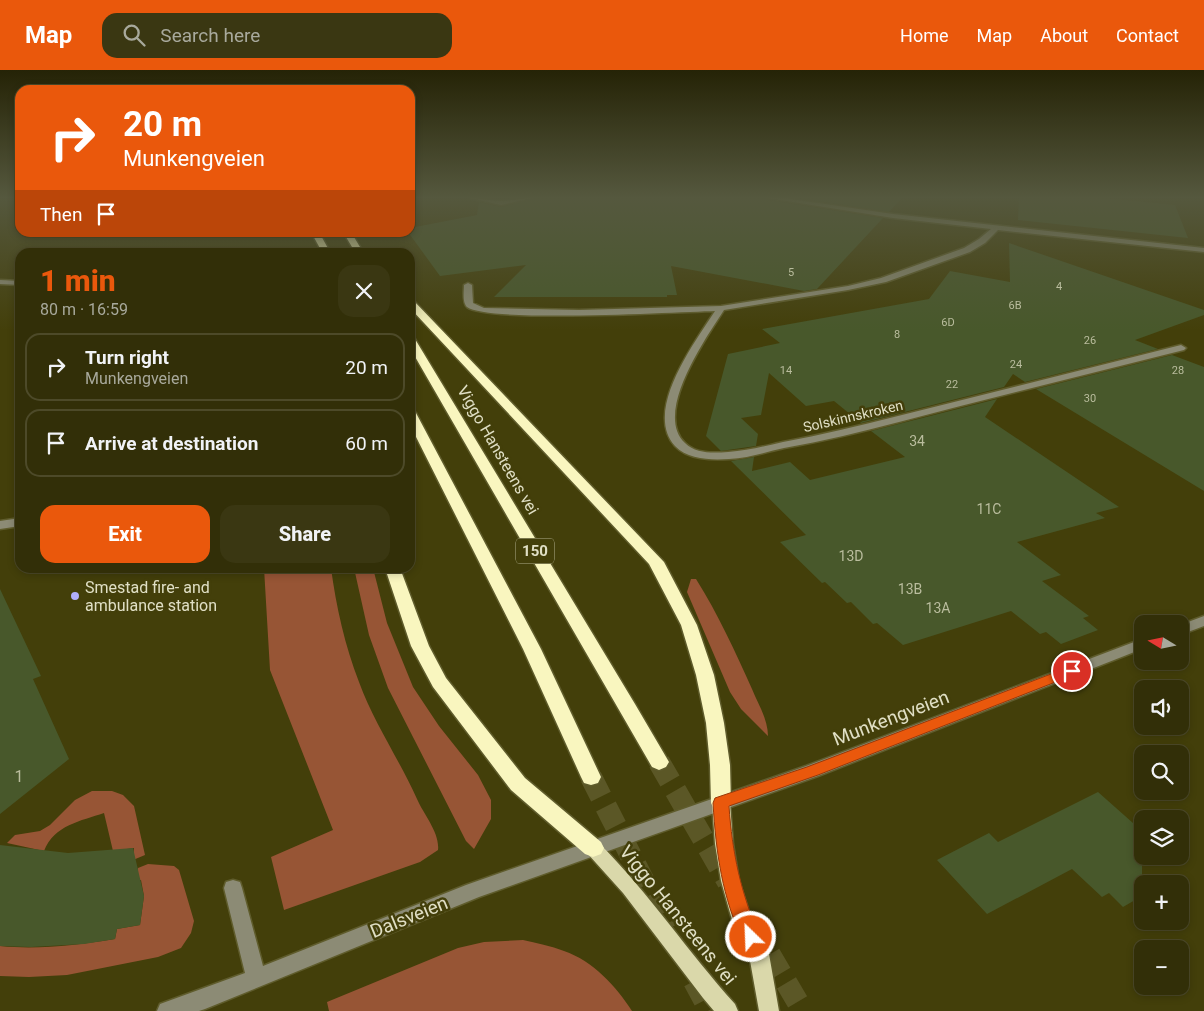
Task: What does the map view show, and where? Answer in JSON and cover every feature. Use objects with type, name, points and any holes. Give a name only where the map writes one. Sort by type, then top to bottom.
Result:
[{"type":"highway","points":[[415,307],[656,562],[689,625],[705,675],[716,723],[721,803]]},
{"type":"highway","name":"Viggo Hansteens vei","points":[[415,348],[583,629],[659,762]]},
{"type":"highway","points":[[415,423],[532,649],[591,776]]},
{"type":"highway","points":[[394,573],[420,646],[440,682],[476,732],[518,784],[594,848]]},
{"type":"main road","name":"Viggo Hansteens vei","points":[[721,803],[724,844],[730,881],[742,920],[759,954],[769,1011]]},
{"type":"main road","name":"Viggo Hansteens vei","points":[[594,848],[620,873],[704,985],[728,1011]]},
{"type":"street","points":[[468,285],[468,301],[470,305],[482,310],[498,312],[579,313],[721,308],[848,288],[891,278],[967,250],[980,242]]},
{"type":"street","points":[[1128,242],[1204,250]]},
{"type":"street","points":[[0,282],[15,283]]},
{"type":"street","name":"Solskinnskroken","points":[[721,308],[697,346],[680,380],[670,414],[669,426],[678,444],[689,451],[709,456],[737,455],[854,431],[1181,348]]},
{"type":"street","points":[[0,525],[15,523]]},
{"type":"street","points":[[1189,627],[1204,621]]},
{"type":"street","name":"Munkengveien","points":[[653,826],[812,771],[1134,647]]},
{"type":"street","name":"Dalsveien","points":[[167,1011],[205,999],[473,891],[653,826]]},
{"type":"street","points":[[233,888],[256,978]]},
{"type":"shaded area","points":[[264,573],[332,573],[342,626],[359,682],[379,726],[437,837],[438,850],[420,862],[284,910],[271,857],[333,830],[270,670]]},
{"type":"shaded area","points":[[355,573],[374,573],[387,623],[413,687],[439,726],[478,775],[491,800],[491,819],[474,849],[466,841],[388,688],[369,635]]},
{"type":"shaded area","points":[[691,579],[696,579],[726,633],[762,712],[768,736],[741,709],[730,692],[687,592]]},
{"type":"shaded area","points":[[92,791],[112,791],[123,795],[134,806],[145,855],[133,860],[134,848],[113,851],[104,813],[69,825],[61,830],[54,835],[44,851],[7,843],[15,835],[40,831],[50,825],[75,800]]},
{"type":"shaded area","points":[[148,864],[174,866],[179,870],[194,921],[191,933],[181,948],[158,957],[67,975],[0,976],[0,946],[43,947],[115,939],[117,929],[140,925],[144,896],[141,880],[135,881],[138,868]]},
{"type":"shaded area","points":[[523,940],[559,949],[585,961],[603,975],[619,992],[632,1011],[329,1011],[327,1002],[458,948],[484,942]]},
{"type":"building","points":[[415,242],[861,242],[817,289],[804,291],[671,266],[677,295],[667,295],[667,297],[494,297],[526,265],[440,276]]},
{"type":"building","points":[[1009,243],[1204,310],[1204,315],[1135,340],[1158,349],[1025,382],[1013,374],[1004,387],[861,423],[834,401],[806,406],[769,373],[761,415],[741,418],[758,434],[756,446],[721,451],[706,436],[728,354],[780,343],[762,329],[929,299],[950,271],[1010,282]]},
{"type":"building","points":[[1172,355],[1204,367],[1204,491],[1036,389]]},
{"type":"building","points":[[997,399],[985,417],[1119,507],[1096,513],[1105,518],[1017,542],[1061,575],[1042,581],[1089,616],[1083,618],[1098,630],[1061,644],[1046,632],[1040,634],[1011,611],[903,645],[877,623],[873,624],[851,602],[847,603],[825,582],[822,583],[780,542],[806,535],[731,461],[754,457],[752,471],[790,462],[810,480],[905,457],[871,431]]},
{"type":"building","points":[[0,589],[41,676],[33,679],[69,759],[0,814]]},
{"type":"building","points":[[1098,792],[1134,824],[1134,865],[1142,865],[1142,875],[1134,875],[1134,901],[1123,907],[1109,893],[1102,897],[1072,869],[987,914],[937,860],[989,833],[998,842]]},
{"type":"building","points":[[0,845],[68,853],[133,848],[144,896],[140,925],[117,929],[115,939],[84,944],[31,947],[0,946]]},
{"type":"tunnel","points":[[659,762],[728,882]]},
{"type":"tunnel","points":[[591,777],[668,929]]},
{"type":"tunnel","points":[[753,926],[803,1011]]},
{"type":"tunnel","points":[[694,981],[710,1011]]},
{"type":"place","name":"Smestad fire- and ambulance station","points":[[75,596]]},
{"type":"route","points":[[751,937],[742,920],[730,881],[724,844],[721,803],[812,771],[1072,671]]}]
